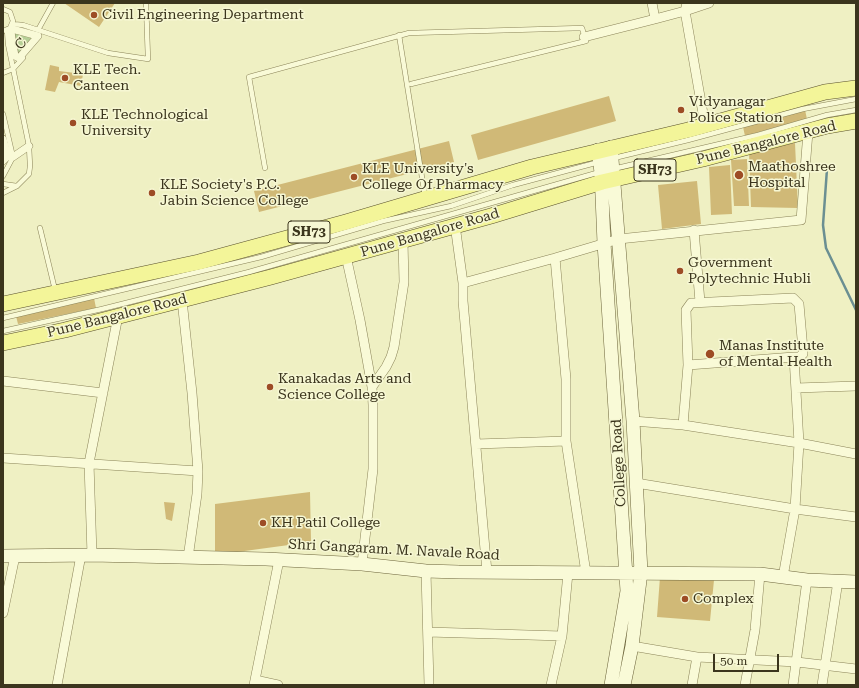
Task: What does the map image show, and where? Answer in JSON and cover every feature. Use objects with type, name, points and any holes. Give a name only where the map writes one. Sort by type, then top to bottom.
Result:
[{"type":"main road","name":"Pune Bangalore Road","points":[[3,343],[65,330],[182,300],[403,241],[529,205],[668,135],[825,92],[856,88]]},
{"type":"main road","name":"Pune Bangalore Road","points":[[3,304],[199,262],[338,224],[425,197],[532,167],[606,165],[773,142],[856,121]]},
{"type":"main road","name":"College Road","points":[[606,165],[619,239],[633,421],[641,572],[632,646],[624,685]]},
{"type":"main road","points":[[606,165],[604,243],[627,591],[610,685]]},
{"type":"main road","name":"Shri Gangaram. M. Navale Road","points":[[9,556],[87,555],[279,560],[362,564],[426,571],[760,574],[807,580],[856,582]]},
{"type":"street","points":[[652,3],[655,19]]},
{"type":"street","points":[[584,37],[655,19],[686,7],[709,3]]},
{"type":"street","points":[[686,7],[705,125]]},
{"type":"street","points":[[463,283],[619,239],[801,220],[808,132]]},
{"type":"street","points":[[3,139],[8,158],[29,146]]},
{"type":"street","points":[[455,225],[463,283],[463,301],[487,572]]},
{"type":"street","points":[[694,230],[700,302]]},
{"type":"street","points":[[372,388],[386,367],[394,346],[404,282],[403,241]]},
{"type":"street","points":[[346,256],[360,320],[372,388],[373,469],[362,564]]},
{"type":"street","points":[[555,258],[566,379],[566,441],[586,573]]},
{"type":"street","points":[[683,425],[688,365],[686,310],[691,303],[793,298],[799,304],[803,354],[799,357],[688,365]]},
{"type":"street","points":[[182,300],[192,392],[198,471],[188,558]]},
{"type":"street","points":[[57,685],[87,555],[89,463],[118,316]]},
{"type":"street","points":[[783,577],[795,509],[799,443],[794,357]]},
{"type":"street","points":[[3,381],[104,393]]},
{"type":"street","points":[[796,388],[856,386]]},
{"type":"street","points":[[633,421],[683,425],[799,443],[856,454]]},
{"type":"street","points":[[476,444],[566,441]]},
{"type":"street","points":[[3,458],[198,471]]},
{"type":"street","points":[[636,483],[795,509],[856,517]]},
{"type":"street","points":[[3,613],[9,556]]},
{"type":"street","points":[[278,685],[254,683],[279,560]]},
{"type":"street","points":[[426,571],[430,685]]},
{"type":"street","points":[[550,685],[562,636],[568,573]]},
{"type":"street","points":[[745,685],[755,630],[760,574]]},
{"type":"street","points":[[793,685],[807,580]]},
{"type":"street","points":[[822,685],[838,581]]},
{"type":"street","points":[[428,632],[562,636]]},
{"type":"street","points":[[632,646],[698,657],[797,662],[856,669]]},
{"type":"street","points":[[692,685],[698,657]]},
{"type":"lane","points":[[38,30],[53,3]]},
{"type":"lane","points":[[12,24],[23,25],[108,54],[148,59],[146,3]]},
{"type":"lane","points":[[3,9],[10,12],[13,17],[12,24],[5,30],[29,146],[29,174],[17,186],[3,193]]},
{"type":"lane","points":[[266,168],[249,77],[409,33],[582,28],[586,41],[411,84]]},
{"type":"lane","name":"C","points":[[3,73],[13,69],[45,32]]},
{"type":"lane","points":[[400,35],[425,197]]},
{"type":"lane","points":[[3,331],[102,309],[249,272],[688,140],[802,109],[856,99]]},
{"type":"lane","points":[[3,318],[261,257],[382,221],[451,206],[513,185],[758,135],[827,115],[856,110]]},
{"type":"lane","points":[[3,114],[8,158],[3,176]]},
{"type":"lane","points":[[3,184],[17,186]]},
{"type":"lane","points":[[40,228],[55,292]]},
{"type":"green space","points":[[10,29],[38,33],[18,61],[15,59]]},
{"type":"building","name":"Civil Engineering Department","points":[[64,3],[115,3],[99,27]]},
{"type":"building","name":"KLE Tech. Canteen","points":[[50,65],[59,67],[59,71],[83,74],[81,86],[59,82],[55,92],[45,90]]},
{"type":"building","points":[[609,96],[616,121],[478,160],[471,135]]},
{"type":"building","points":[[805,110],[807,119],[745,136],[743,127]]},
{"type":"building","name":"KLE University's College Of Pharmacy","points":[[449,141],[454,162],[259,212],[254,191]]},
{"type":"building","points":[[795,143],[798,208],[751,207],[749,152]]},
{"type":"building","points":[[747,159],[749,206],[734,206],[731,160]]},
{"type":"building","points":[[730,165],[732,214],[711,215],[709,167]]},
{"type":"building","points":[[697,181],[701,224],[662,229],[658,185]]},
{"type":"building","points":[[94,298],[96,308],[18,324],[16,316]]},
{"type":"building","name":"KH Patil College","points":[[310,492],[311,542],[215,555],[215,504]]},
{"type":"building","points":[[164,502],[175,503],[172,521],[166,519]]},
{"type":"building","name":"Complex","points":[[660,577],[714,580],[710,621],[657,617]]},
{"type":"waterway","points":[[827,169],[823,225],[826,248],[856,310]]},
{"type":"place","name":"Civil Engineering Department","points":[[94,15]]},
{"type":"place","name":"KLE Tech. Canteen","points":[[65,78]]},
{"type":"place","name":"Vidyanagar Police Station","points":[[681,110]]},
{"type":"place","name":"KLE Technological University","points":[[73,123]]},
{"type":"place","name":"Maathoshree Hospital","points":[[739,175]]},
{"type":"place","name":"KLE University's College Of Pharmacy","points":[[354,177]]},
{"type":"place","name":"KLE Society's P.C. Jabin Science College","points":[[152,193]]},
{"type":"place","name":"Government Polytechnic Hubli","points":[[680,271]]},
{"type":"place","name":"Manas Institute of Mental Health","points":[[710,354]]},
{"type":"place","name":"Kanakadas Arts and Science College","points":[[270,387]]},
{"type":"place","name":"KH Patil College","points":[[263,523]]},
{"type":"place","name":"Complex","points":[[685,599]]}]
